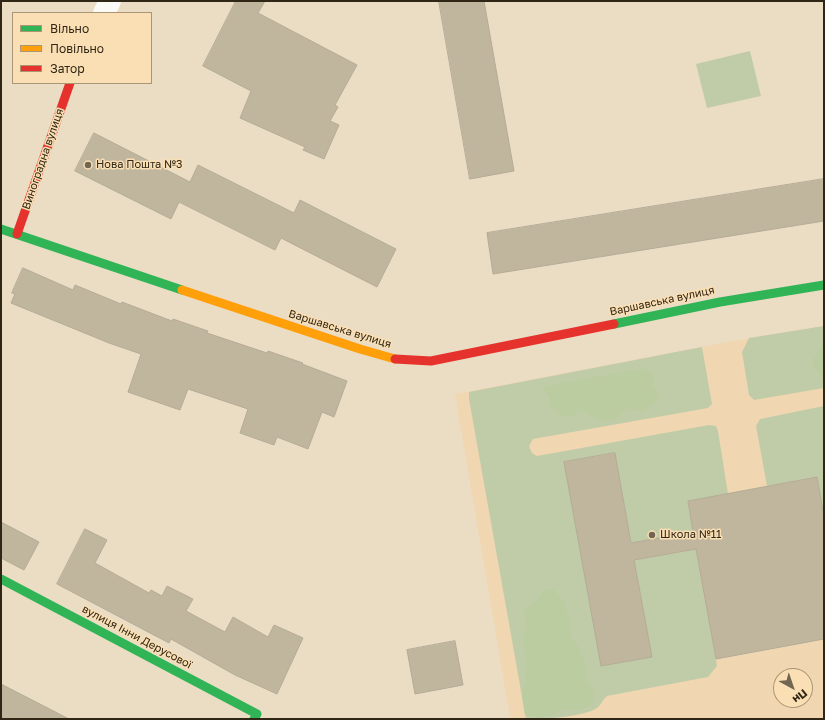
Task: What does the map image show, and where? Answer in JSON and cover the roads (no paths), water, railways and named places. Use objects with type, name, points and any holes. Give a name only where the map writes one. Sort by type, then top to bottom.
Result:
[{"type":"street","points":[[104,12],[110,1]]},
{"type":"street","name":"Виноградна вулиця","points":[[17,234],[70,84]]},
{"type":"street","name":"Варшавська вулиця","points":[[1,229],[360,349],[397,359],[431,361],[720,302],[824,285]]},
{"type":"street","name":"вулиця Інни Дерусової","points":[[1,579],[257,714],[254,719]]},
{"type":"place","name":"Нова Пошта №3","points":[[88,165]]},
{"type":"place","name":"Школа №11","points":[[652,535]]}]
